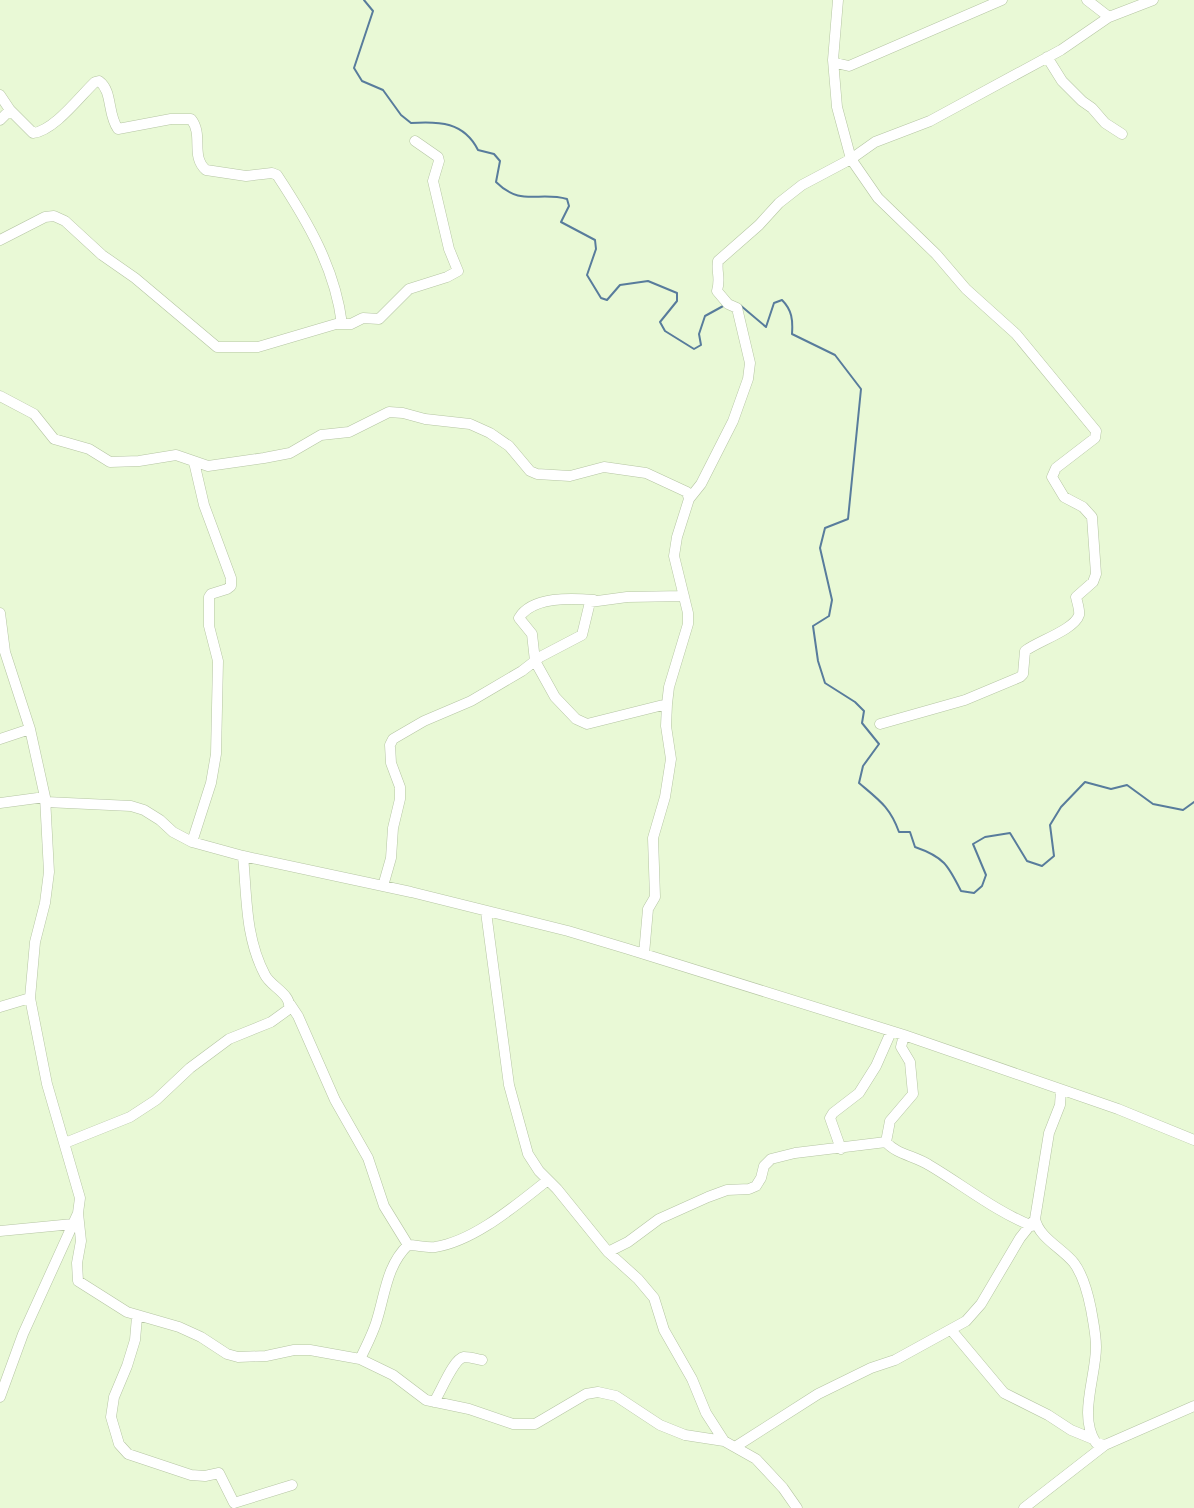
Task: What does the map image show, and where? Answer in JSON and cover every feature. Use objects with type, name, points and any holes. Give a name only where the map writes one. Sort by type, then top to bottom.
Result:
[{"type":"street","points":[[838,0],[833,60],[837,107],[851,159],[878,198],[936,254],[966,289],[1016,334],[1096,431],[1095,438],[1056,468],[1052,477],[1064,497],[1088,510],[1094,525],[1096,574],[1093,582],[1076,597],[1078,617],[1059,632],[1025,651],[1023,674],[1020,677],[965,700],[880,724]]},
{"type":"street","points":[[833,60],[849,66],[1002,0]]},
{"type":"street","points":[[1087,0],[1108,17]]},
{"type":"street","points":[[644,954],[648,909],[655,897],[653,838],[665,797],[671,759],[666,726],[669,687],[688,624],[674,556],[677,537],[689,499],[701,484],[733,421],[748,379],[748,353],[737,308],[728,304],[717,291],[721,279],[717,268],[718,261],[802,185],[851,159],[875,142],[930,121],[1047,57],[1086,34],[1108,17],[1153,0]]},
{"type":"street","points":[[1047,57],[1069,88],[1105,123],[1122,134]]},
{"type":"street","points":[[0,94],[10,110],[33,134],[40,133],[99,81],[107,91],[112,120],[118,129],[171,119],[191,119],[196,125],[198,159],[206,170],[246,176],[272,173],[277,175],[306,219],[331,273],[342,324]]},
{"type":"street","points":[[0,120],[10,110]]},
{"type":"street","points":[[0,240],[45,217],[54,216],[65,221],[102,255],[135,278],[217,347],[258,347],[290,336],[351,324],[363,318],[379,319],[409,289],[458,271],[449,249],[433,181],[438,157],[415,141]]},
{"type":"street","points":[[0,396],[34,414],[54,439],[89,449],[110,461],[139,461],[176,455],[208,466],[290,453],[321,435],[349,432],[389,412],[470,424],[491,433],[509,446],[530,471],[537,474],[570,476],[604,467],[646,473],[684,489],[689,499]]},
{"type":"street","points":[[192,842],[211,783],[216,754],[218,661],[209,626],[209,597],[231,586],[232,578],[204,505],[194,462]]},
{"type":"street","points":[[667,704],[581,723],[555,697],[534,661],[533,634],[519,618],[526,609],[545,602],[576,598],[594,600],[684,596]]},
{"type":"street","points":[[383,886],[391,858],[395,815],[400,799],[400,787],[391,763],[390,745],[393,739],[424,721],[471,701],[534,661],[582,635],[589,604],[594,600]]},
{"type":"street","points":[[0,613],[5,652],[30,729],[46,799],[50,872],[35,942],[30,998],[47,1084],[80,1198],[78,1281],[110,1303],[137,1317],[179,1327],[227,1354],[238,1357],[302,1350],[360,1359],[394,1375],[420,1396],[434,1402],[469,1409],[513,1424],[535,1424],[586,1394],[604,1392],[629,1402],[643,1415],[685,1436],[724,1441],[735,1447],[761,1464],[797,1508]]},
{"type":"street","points":[[0,738],[30,729]]},
{"type":"street","points":[[0,803],[46,799],[131,806],[152,815],[173,832],[192,842],[568,931],[904,1035],[1118,1109],[1194,1140]]},
{"type":"street","points":[[243,856],[249,932],[266,978],[298,1016],[335,1100],[368,1158],[390,1220],[408,1245],[432,1248],[462,1237],[507,1212],[548,1180]]},
{"type":"street","points":[[486,912],[509,1086],[525,1146],[534,1164],[608,1252],[638,1279],[654,1298],[664,1329],[692,1379],[706,1413],[724,1441]]},
{"type":"street","points":[[0,1007],[30,998]]},
{"type":"street","points":[[65,1143],[130,1117],[156,1100],[190,1068],[229,1039],[271,1022],[289,1009],[290,1004]]},
{"type":"street","points":[[841,1149],[830,1118],[832,1113],[859,1093],[876,1066],[891,1032]]},
{"type":"street","points":[[886,1142],[890,1122],[913,1094],[909,1062],[901,1047],[904,1035]]},
{"type":"street","points":[[735,1447],[839,1383],[895,1360],[966,1321],[981,1304],[1034,1224],[1049,1133],[1060,1105],[1061,1090]]},
{"type":"street","points":[[608,1252],[617,1249],[659,1219],[727,1190],[748,1189],[756,1185],[764,1166],[771,1159],[795,1153],[886,1142]]},
{"type":"street","points":[[886,1142],[892,1149],[928,1164],[998,1210],[1034,1224],[1079,1270],[1090,1305],[1096,1346],[1089,1416],[1093,1439]]},
{"type":"street","points":[[0,1397],[23,1334],[78,1213]]},
{"type":"street","points":[[0,1231],[73,1224]]},
{"type":"street","points":[[360,1359],[377,1321],[386,1285],[396,1261],[408,1245]]},
{"type":"street","points":[[137,1317],[135,1340],[114,1397],[110,1417],[119,1444],[128,1454],[191,1475],[219,1473],[234,1503],[292,1485]]},
{"type":"street","points":[[952,1331],[1004,1393],[1071,1430],[1093,1439],[1099,1445],[1105,1445]]},
{"type":"street","points":[[434,1402],[458,1360],[464,1357],[482,1360]]},
{"type":"street","points":[[1024,1508],[1105,1445],[1194,1406]]},
{"type":"waterway","points":[[364,0],[373,11],[354,68],[362,81],[383,90],[401,115],[411,123],[450,125],[466,134],[478,150],[494,154],[500,161],[496,182],[505,190],[522,196],[567,199],[569,206],[561,222],[595,240],[596,249],[587,275],[601,298],[607,300],[620,285],[648,281],[677,293],[677,301],[660,322],[665,331],[694,349],[701,345],[699,334],[705,316],[725,305]]},
{"type":"waterway","points":[[740,305],[766,327],[774,303],[782,300],[791,316],[792,334],[835,355],[861,389],[848,519],[825,528],[820,548],[832,600],[829,616],[813,626],[818,661],[825,683],[864,711],[862,723],[879,744],[863,766],[859,783],[888,810],[899,832],[910,832],[915,847],[939,858],[961,891],[974,893],[982,886],[986,875],[973,844],[985,837],[1010,833],[1027,861],[1042,866],[1054,856],[1050,825],[1061,807],[1085,782],[1111,789],[1127,785],[1153,804],[1183,810],[1194,802]]}]
